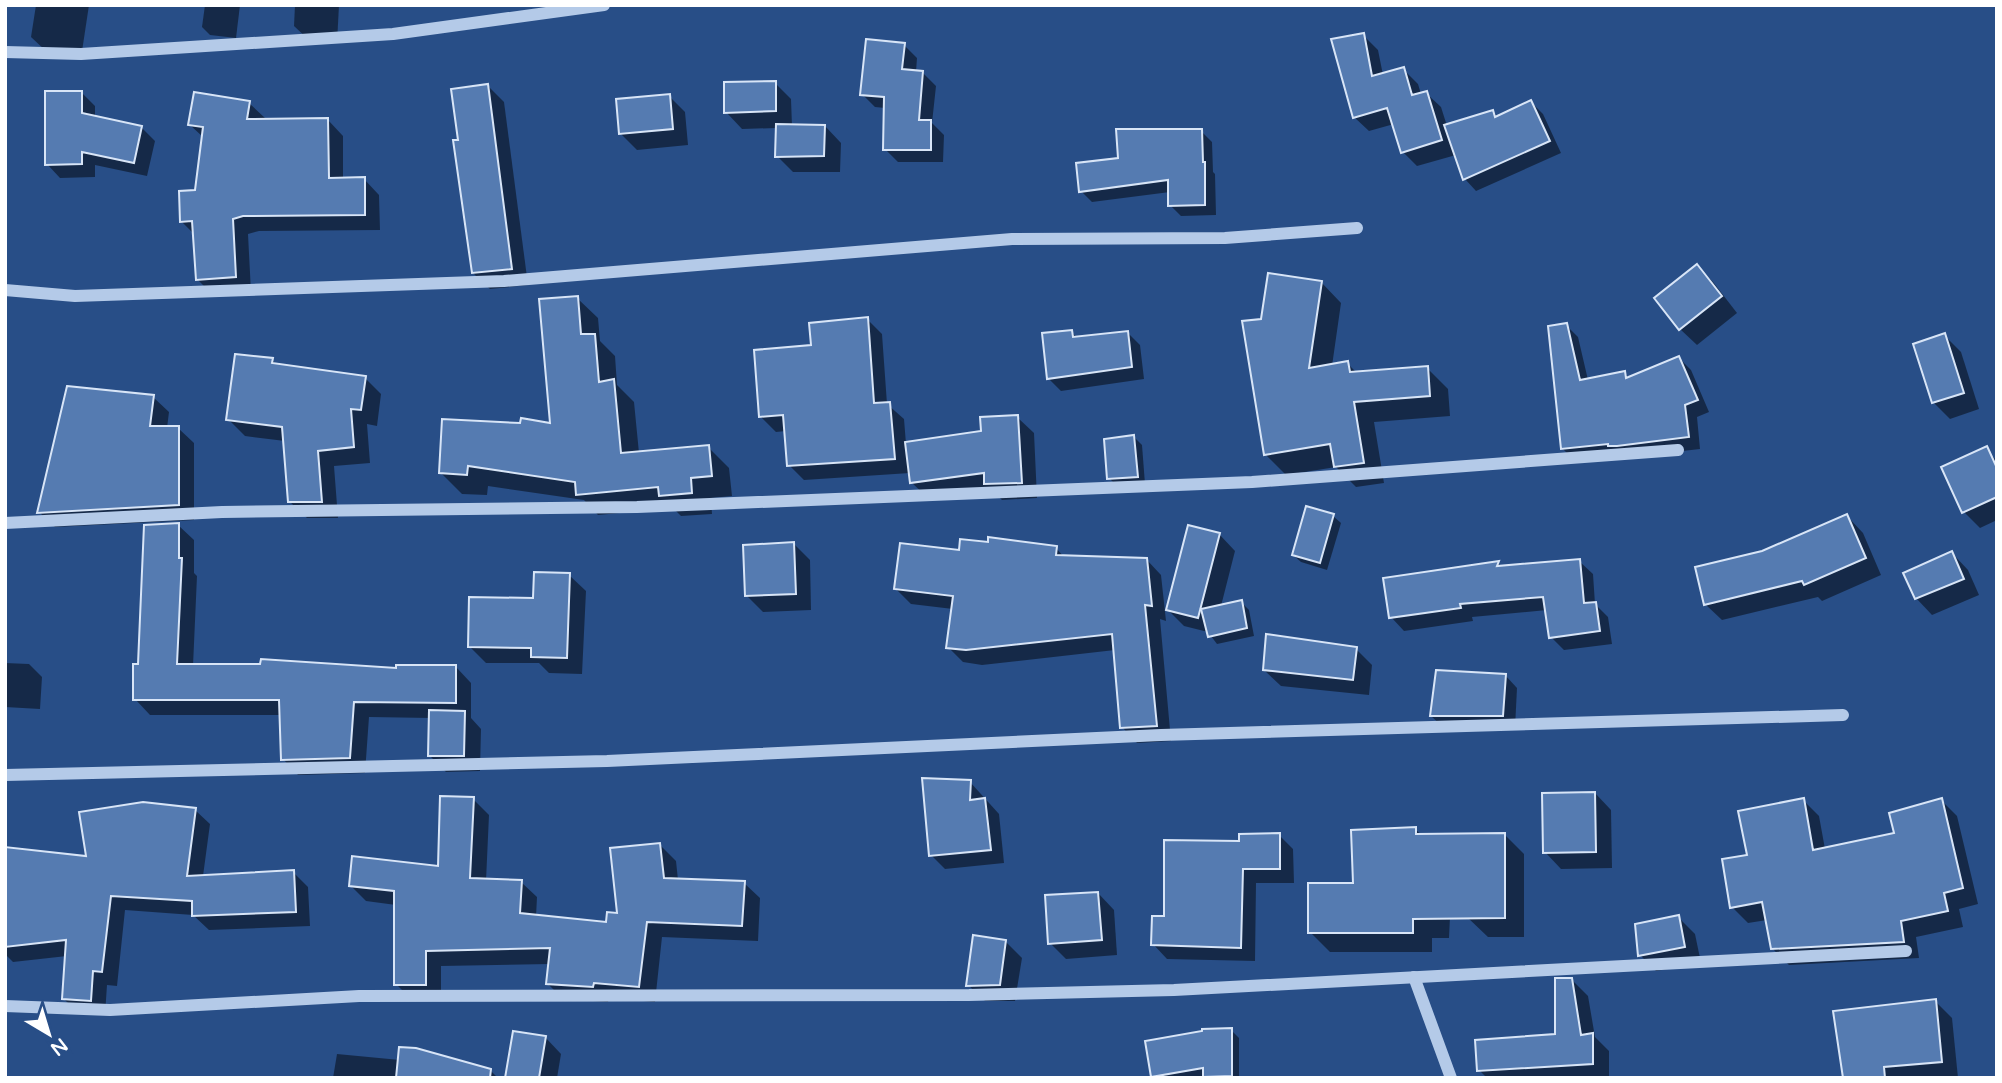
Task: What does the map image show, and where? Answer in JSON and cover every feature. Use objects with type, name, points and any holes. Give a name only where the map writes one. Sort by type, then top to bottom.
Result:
[{"type":"street","points":[[5,52],[81,54],[393,34],[604,5]]},
{"type":"street","points":[[5,290],[75,296],[504,281],[1012,239],[1225,238],[1357,228]]},
{"type":"street","points":[[5,523],[222,512],[637,507],[1252,482],[1678,450]]},
{"type":"street","points":[[5,775],[607,761],[1161,734],[1843,715]]},
{"type":"street","points":[[5,1006],[110,1010],[359,996],[969,995],[1174,990],[1906,951]]},
{"type":"street","points":[[1414,977],[1451,1078]]},
{"type":"building","points":[[1364,33],[1372,76],[1404,67],[1412,95],[1427,91],[1442,140],[1401,153],[1387,108],[1353,118],[1331,39]]},
{"type":"building","points":[[866,39],[905,43],[902,69],[923,71],[919,120],[931,120],[931,150],[883,150],[884,97],[860,95]]},
{"type":"building","points":[[776,81],[776,111],[724,113],[724,82]]},
{"type":"building","points":[[488,84],[512,269],[472,273],[453,140],[458,140],[451,89]]},
{"type":"building","points":[[45,91],[82,91],[82,113],[142,126],[134,163],[82,152],[82,164],[45,165]]},
{"type":"building","points":[[194,92],[250,101],[247,119],[328,118],[329,178],[365,177],[365,215],[243,216],[233,219],[236,277],[196,280],[192,221],[180,222],[179,191],[195,190],[203,127],[188,125]]},
{"type":"building","points":[[670,94],[673,129],[619,134],[616,99]]},
{"type":"building","points":[[1531,100],[1550,141],[1463,180],[1444,125],[1493,110],[1495,117]]},
{"type":"building","points":[[776,124],[825,125],[824,156],[775,157]]},
{"type":"building","points":[[1116,129],[1202,129],[1205,205],[1168,206],[1168,180],[1079,192],[1076,163],[1118,158]]},
{"type":"building","points":[[1697,264],[1722,296],[1679,330],[1654,298]]},
{"type":"building","points":[[1268,273],[1322,281],[1309,368],[1348,361],[1350,372],[1428,366],[1430,396],[1354,402],[1364,463],[1334,467],[1330,444],[1264,455],[1242,321],[1261,319]]},
{"type":"building","points":[[578,296],[581,334],[595,334],[599,382],[614,379],[621,453],[709,445],[712,476],[691,478],[692,493],[659,496],[658,487],[576,495],[575,482],[468,466],[467,475],[439,473],[442,419],[520,423],[521,418],[550,423],[539,299]]},
{"type":"building","points":[[868,317],[874,403],[890,402],[895,459],[787,466],[783,415],[759,417],[754,350],[811,345],[809,323]]},
{"type":"building","points":[[1567,323],[1580,380],[1625,371],[1626,378],[1679,356],[1698,400],[1685,405],[1689,437],[1617,446],[1608,444],[1561,449],[1548,326]]},
{"type":"building","points":[[1072,330],[1073,337],[1128,331],[1132,367],[1047,379],[1042,333]]},
{"type":"building","points":[[1945,333],[1964,393],[1932,403],[1913,344]]},
{"type":"building","points":[[235,354],[273,358],[272,363],[366,376],[361,410],[351,409],[354,447],[318,451],[322,502],[288,502],[282,427],[226,420]]},
{"type":"building","points":[[67,386],[154,395],[150,426],[179,426],[179,505],[37,513]]},
{"type":"building","points":[[1018,415],[1022,483],[984,484],[984,473],[910,483],[905,442],[981,431],[980,417]]},
{"type":"building","points":[[1134,435],[1138,477],[1107,479],[1104,439]]},
{"type":"building","points":[[1987,446],[1997,468],[1997,497],[1962,513],[1941,467]]},
{"type":"building","points":[[1306,506],[1334,514],[1320,563],[1292,555]]},
{"type":"building","points":[[1847,514],[1866,558],[1804,585],[1802,581],[1704,605],[1695,567],[1762,551]]},
{"type":"building","points":[[179,523],[179,558],[182,558],[177,664],[260,664],[261,659],[396,668],[396,665],[456,665],[456,703],[354,702],[350,758],[281,760],[279,700],[133,700],[133,664],[138,664],[144,525]]},
{"type":"building","points":[[1188,525],[1220,533],[1198,618],[1166,610]]},
{"type":"building","points":[[988,537],[1057,546],[1056,555],[1147,558],[1152,606],[1145,605],[1157,726],[1120,728],[1112,634],[966,650],[946,648],[953,596],[894,589],[900,543],[959,550],[960,539],[988,542]]},
{"type":"building","points":[[794,542],[796,594],[745,596],[743,545]]},
{"type":"building","points":[[1952,551],[1964,579],[1915,599],[1903,573]]},
{"type":"building","points":[[1580,559],[1584,603],[1596,602],[1600,631],[1549,638],[1543,597],[1460,604],[1461,608],[1389,618],[1383,578],[1499,561],[1497,566]]},
{"type":"building","points":[[534,572],[570,573],[567,658],[531,657],[531,648],[468,647],[469,597],[533,598]]},
{"type":"building","points":[[1242,600],[1247,628],[1208,637],[1201,609]]},
{"type":"building","points":[[1266,634],[1357,647],[1353,680],[1263,670]]},
{"type":"building","points":[[1436,670],[1506,674],[1503,716],[1430,716]]},
{"type":"building","points":[[429,710],[465,711],[464,756],[428,756]]},
{"type":"building","points":[[922,778],[971,780],[970,800],[985,798],[991,850],[929,856]]},
{"type":"building","points":[[1595,792],[1596,852],[1543,853],[1542,793]]},
{"type":"building","points":[[440,796],[474,797],[470,878],[522,880],[520,913],[606,922],[607,912],[617,913],[610,848],[660,843],[664,878],[745,881],[742,926],[647,922],[639,987],[594,983],[593,987],[546,984],[550,948],[426,951],[426,985],[394,985],[394,891],[349,886],[352,856],[438,866]]},
{"type":"building","points":[[1804,798],[1813,850],[1894,833],[1889,813],[1942,798],[1963,888],[1944,893],[1948,911],[1901,921],[1904,942],[1771,949],[1762,902],[1730,908],[1722,859],[1747,855],[1738,811]]},
{"type":"building","points":[[143,802],[196,808],[187,876],[294,870],[296,912],[192,916],[192,901],[111,896],[102,972],[93,971],[91,1001],[62,999],[66,940],[5,947],[5,847],[86,856],[79,812]]},
{"type":"building","points":[[1416,827],[1416,834],[1505,833],[1505,918],[1413,919],[1413,933],[1308,933],[1308,883],[1353,883],[1351,830]]},
{"type":"building","points":[[1280,833],[1280,869],[1243,869],[1241,948],[1151,945],[1152,916],[1164,916],[1164,840],[1239,841],[1239,834]]},
{"type":"building","points":[[1098,892],[1102,940],[1048,944],[1045,895]]},
{"type":"building","points":[[1679,915],[1685,947],[1638,956],[1635,924]]},
{"type":"building","points":[[973,935],[1006,940],[1000,985],[966,986]]},
{"type":"building","points":[[1555,978],[1572,978],[1581,1035],[1593,1033],[1593,1064],[1477,1071],[1475,1040],[1555,1034]]},
{"type":"building","points":[[1936,999],[1942,1062],[1884,1067],[1885,1078],[1843,1078],[1833,1011]]},
{"type":"building","points":[[1232,1028],[1232,1076],[1203,1077],[1203,1068],[1151,1077],[1145,1041],[1202,1029]]},
{"type":"building","points":[[513,1031],[546,1036],[539,1078],[505,1078]]},
{"type":"building","points":[[399,1047],[416,1048],[491,1069],[490,1078],[396,1078]]}]
